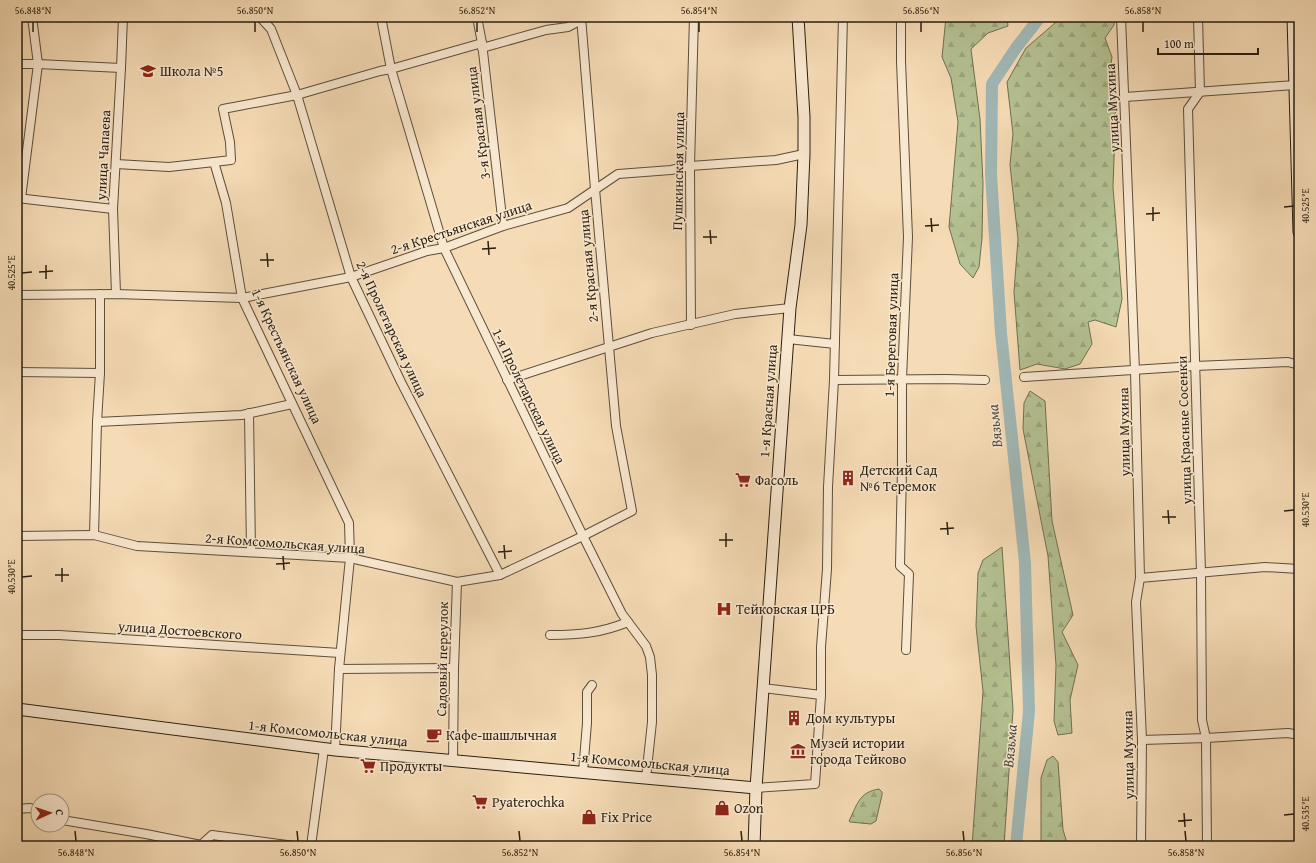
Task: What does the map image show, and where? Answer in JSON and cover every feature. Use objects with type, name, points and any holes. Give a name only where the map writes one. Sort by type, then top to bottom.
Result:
[{"type":"main road","name":"1-я Красная улица","points":[[754,846],[756,788],[790,308],[801,225],[804,117],[798,17]]},
{"type":"main road","points":[[1293,17],[1299,232]]},
{"type":"main road","name":"1-я Комсомольская улица","points":[[17,709],[329,750],[756,788]]},
{"type":"street","points":[[32,17],[38,64],[19,198],[113,209]]},
{"type":"street","name":"улица Чапаева","points":[[116,294],[113,209],[123,17]]},
{"type":"street","name":"2-я Пролетарская улица","points":[[260,17],[271,29],[297,95],[351,277],[401,382],[500,575]]},
{"type":"street","name":"1-я Пролетарская улица","points":[[381,17],[391,69],[444,248],[622,614],[646,646],[650,657],[652,675],[652,722],[646,778]]},
{"type":"street","name":"3-я Красная улица","points":[[478,17],[503,226]]},
{"type":"street","name":"Пушкинская улица","points":[[691,325],[690,166],[694,17]]},
{"type":"street","points":[[756,788],[815,784],[827,569],[828,487],[834,380],[843,17]]},
{"type":"street","name":"1-я Береговая улица","points":[[901,17],[901,61],[908,237],[902,379],[900,566],[909,574],[906,650]]},
{"type":"street","name":"улица Мухина","points":[[1121,17],[1135,371],[1140,578],[1136,602],[1142,740],[1142,846]]},
{"type":"street","points":[[1198,17],[1200,92]]},
{"type":"street","points":[[116,164],[169,167],[232,160],[223,109],[297,95],[380,71],[482,45],[546,30],[568,27],[581,19]]},
{"type":"street","name":"2-я Красная улица","points":[[581,19],[616,426],[632,511]]},
{"type":"street","points":[[17,64],[121,68]]},
{"type":"street","points":[[1125,97],[1295,85]]},
{"type":"street","name":"улица Красные Сосенки","points":[[1200,92],[1188,109],[1201,573],[1202,720],[1206,738],[1207,846]]},
{"type":"street","name":"2-я Крестьянская улица","points":[[17,296],[116,294],[242,298],[351,277],[427,251],[444,248],[503,226],[568,208],[595,188],[618,174],[671,170],[690,166],[776,160],[804,154]]},
{"type":"street","name":"1-я Крестьянская улица","points":[[214,162],[226,203],[242,298],[350,523],[350,558],[339,669],[329,750],[311,846]]},
{"type":"street","points":[[94,535],[100,373],[100,294]]},
{"type":"street","points":[[507,380],[652,333],[735,314],[790,308]]},
{"type":"street","points":[[788,339],[835,344]]},
{"type":"street","points":[[1024,377],[1195,366],[1288,362],[1299,366]]},
{"type":"street","points":[[17,372],[100,373]]},
{"type":"street","points":[[834,380],[985,380]]},
{"type":"street","points":[[97,422],[242,415],[292,404]]},
{"type":"street","points":[[249,413],[251,552]]},
{"type":"street","name":"2-я Комсомольская улица","points":[[17,536],[94,535],[137,546],[350,558],[457,582],[500,575],[632,511]]},
{"type":"street","points":[[1140,578],[1265,567],[1299,569]]},
{"type":"street","name":"Садовый переулок","points":[[453,761],[457,582]]},
{"type":"street","points":[[550,635],[582,634],[612,628],[628,622]]},
{"type":"street","name":"улица Достоевского","points":[[17,635],[59,635],[340,653]]},
{"type":"street","points":[[339,669],[454,668]]},
{"type":"street","points":[[583,772],[587,723],[587,692],[592,685]]},
{"type":"street","points":[[763,688],[821,695]]},
{"type":"street","points":[[1142,740],[1288,733],[1299,735]]},
{"type":"street","points":[[17,809],[30,808]]},
{"type":"street","points":[[70,821],[202,845],[212,835],[294,846]]},
{"type":"green space","points":[[946,17],[1007,17],[1008,26],[988,33],[971,49],[980,119],[983,183],[982,238],[979,267],[973,278],[960,264],[949,227],[958,122],[951,78],[942,57]]},
{"type":"green space","points":[[1062,17],[1114,17],[1114,25],[1105,38],[1112,57],[1108,84],[1116,102],[1113,187],[1122,299],[1116,327],[1095,320],[1088,322],[1092,344],[1080,364],[1065,369],[1037,364],[1020,370],[1014,292],[1018,239],[1010,165],[1013,134],[1007,82],[1026,48]]},
{"type":"green space","points":[[1030,391],[1045,401],[1052,521],[1073,615],[1062,632],[1078,665],[1070,700],[1072,733],[1058,735],[1054,721],[1056,665],[1048,556],[1023,429],[1024,403]]},
{"type":"green space","points":[[1002,547],[1013,710],[1004,846],[972,846],[983,691],[976,626],[978,573],[983,560]]},
{"type":"green space","points":[[1053,756],[1058,762],[1063,830],[1068,846],[1041,846],[1041,778],[1047,760]]},
{"type":"green space","points":[[879,789],[882,792],[882,795],[876,821],[871,824],[850,822],[849,821],[857,805],[863,796]]},
{"type":"waterway","name":"Вязьма","points":[[1016,846],[1029,711],[1025,563],[1001,333],[991,175],[992,84],[1016,48],[1040,17]]},
{"type":"place","name":"Школа №5","points":[[148,71]]},
{"type":"place","name":"Детский Сад №6 Теремок","points":[[848,478]]},
{"type":"place","name":"Фасоль","points":[[743,480]]},
{"type":"place","name":"Тейковская ЦРБ","points":[[724,609]]},
{"type":"place","name":"Дом культуры","points":[[794,718]]},
{"type":"place","name":"Кафе-шашлычная","points":[[434,735]]},
{"type":"place","name":"Музей истории города Тейково","points":[[798,751]]},
{"type":"place","name":"Продукты","points":[[368,766]]},
{"type":"place","name":"Pyaterochka","points":[[480,802]]},
{"type":"place","name":"Ozon","points":[[722,808]]},
{"type":"place","name":"Fix Price","points":[[589,817]]}]
